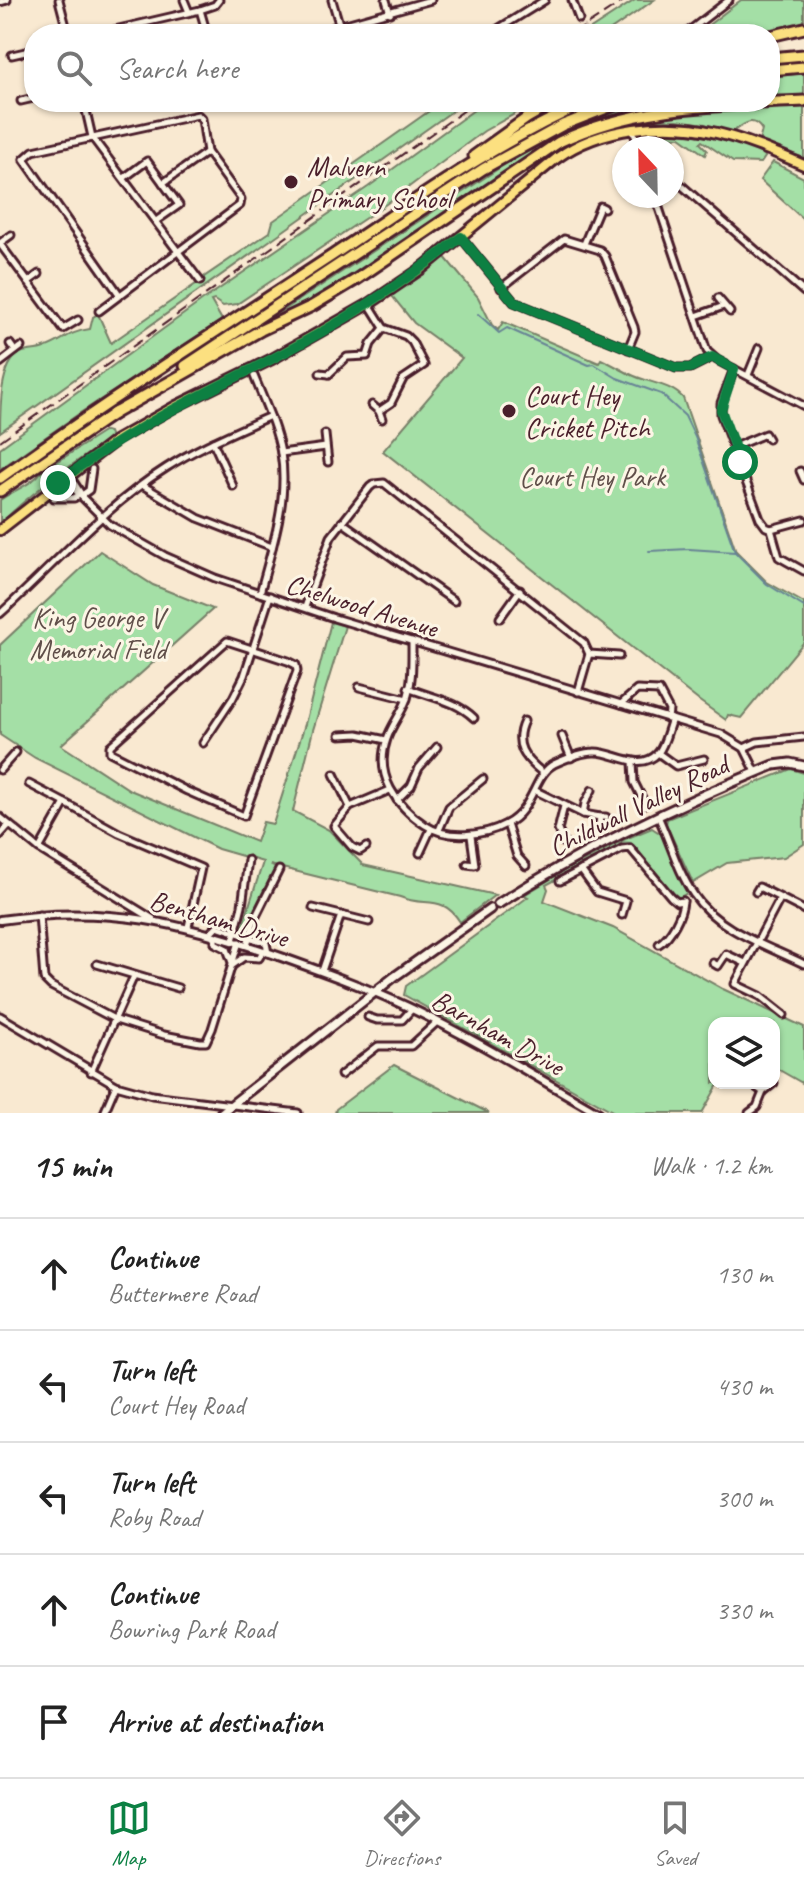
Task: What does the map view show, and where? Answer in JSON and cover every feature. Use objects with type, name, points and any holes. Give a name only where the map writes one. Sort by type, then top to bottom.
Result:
[{"type":"highway","points":[[780,34],[804,28]]},
{"type":"highway","points":[[780,57],[804,55]]},
{"type":"highway","points":[[780,69],[804,67]]},
{"type":"highway","points":[[780,103],[804,101]]},
{"type":"highway","points":[[374,228],[539,112]]},
{"type":"highway","points":[[0,478],[478,159],[567,112]]},
{"type":"highway","points":[[0,491],[483,169],[563,125],[596,112]]},
{"type":"highway","points":[[113,414],[357,279],[559,142],[590,127],[653,112]]},
{"type":"main road","points":[[0,530],[116,440],[272,359],[369,304],[421,269],[566,151],[598,137],[633,130],[680,128],[717,133],[804,164]]},
{"type":"main road","name":"Childwall Valley Road","points":[[498,904],[657,815],[783,763],[804,766]]},
{"type":"main road","points":[[221,1113],[374,993],[490,909]]},
{"type":"street","points":[[0,2],[7,0]]},
{"type":"street","points":[[59,0],[65,24]]},
{"type":"street","points":[[184,0],[189,12]]},
{"type":"street","points":[[139,24],[200,10],[215,5],[219,0]]},
{"type":"street","points":[[332,0],[339,24]]},
{"type":"street","points":[[386,0],[390,13]]},
{"type":"street","points":[[351,24],[431,0]]},
{"type":"street","points":[[525,0],[529,10]]},
{"type":"street","points":[[506,24],[545,0]]},
{"type":"street","points":[[572,0],[579,19]]},
{"type":"street","points":[[698,24],[729,0]]},
{"type":"street","points":[[200,10],[204,24]]},
{"type":"street","points":[[12,55],[24,52]]},
{"type":"street","points":[[86,112],[92,137],[200,281]]},
{"type":"street","points":[[99,311],[240,205],[241,199],[207,152],[202,119],[198,115],[33,151],[24,159],[119,294]]},
{"type":"street","points":[[633,130],[635,136]]},
{"type":"street","points":[[163,183],[207,152]]},
{"type":"street","points":[[124,178],[147,161],[179,205],[156,221]]},
{"type":"street","points":[[684,187],[804,292]]},
{"type":"street","points":[[584,244],[600,206],[604,208]]},
{"type":"street","points":[[659,208],[707,351],[712,357],[804,406]]},
{"type":"street","points":[[11,235],[0,243],[63,329],[78,320]]},
{"type":"street","points":[[461,237],[514,302],[683,370],[712,357]]},
{"type":"street","points":[[501,288],[560,240],[568,239],[600,250],[634,327],[628,349]]},
{"type":"street","points":[[28,282],[39,274]]},
{"type":"street","points":[[718,298],[730,312]]},
{"type":"street","points":[[369,304],[384,328],[406,336],[412,342],[426,367],[403,379],[391,403],[379,411]]},
{"type":"street","points":[[696,316],[724,306]]},
{"type":"street","points":[[329,374],[347,357],[367,360],[373,340],[384,328]]},
{"type":"street","points":[[0,363],[18,349],[10,344]]},
{"type":"street","points":[[748,375],[759,348]]},
{"type":"street","points":[[734,369],[721,410],[734,448],[760,519],[771,529],[779,557],[804,571]]},
{"type":"street","points":[[320,373],[329,374],[337,381]]},
{"type":"street","points":[[254,376],[281,453],[281,506],[260,593]]},
{"type":"street","points":[[372,405],[382,419]]},
{"type":"street","points":[[0,614],[102,518],[142,485],[183,457],[270,416]]},
{"type":"street","points":[[325,434],[328,462]]},
{"type":"street","points":[[734,448],[765,434],[768,439]]},
{"type":"street","points":[[213,442],[233,486]]},
{"type":"street","points":[[281,453],[326,447]]},
{"type":"street","points":[[54,498],[74,498],[89,490],[92,469]]},
{"type":"street","points":[[800,471],[804,480]]},
{"type":"street","name":"Chelwood Avenue","points":[[66,477],[102,518],[128,536],[215,578],[721,734],[744,748]]},
{"type":"street","points":[[305,607],[328,543],[370,487],[384,483],[584,643],[589,654],[578,692]]},
{"type":"street","points":[[142,485],[198,518],[272,547]]},
{"type":"street","points":[[771,529],[804,520]]},
{"type":"street","points":[[342,522],[454,601]]},
{"type":"street","points":[[500,618],[520,590]]},
{"type":"street","points":[[203,743],[233,698],[270,596]]},
{"type":"street","points":[[227,641],[252,651],[288,661],[296,665],[297,671],[244,816],[110,752],[110,746],[221,645],[227,641]]},
{"type":"street","points":[[412,641],[407,699],[386,740],[383,775],[397,800],[413,817],[431,829],[471,836],[507,824],[524,811],[543,773],[551,765],[590,751],[633,761],[641,761],[658,753],[670,719],[659,691],[637,690],[621,704]]},
{"type":"street","points":[[589,654],[619,656]]},
{"type":"street","points":[[359,687],[407,699]]},
{"type":"street","points":[[408,688],[462,706],[474,718]]},
{"type":"street","points":[[524,721],[519,732],[519,747],[528,761],[543,773]]},
{"type":"street","points":[[340,735],[358,734],[386,740]]},
{"type":"street","points":[[562,736],[571,758]]},
{"type":"street","points":[[756,772],[744,748],[757,742],[804,737]]},
{"type":"street","points":[[397,800],[411,786],[419,768],[437,747]]},
{"type":"street","points":[[0,770],[16,752]]},
{"type":"street","points":[[658,753],[676,766],[704,759]]},
{"type":"street","points":[[633,761],[634,782],[645,804]]},
{"type":"street","points":[[334,774],[350,807]]},
{"type":"street","points":[[439,830],[449,807],[483,779]]},
{"type":"street","points":[[29,784],[119,833],[201,868],[188,927]]},
{"type":"street","points":[[366,847],[360,851],[352,847],[331,824],[350,807],[390,790]]},
{"type":"street","points":[[583,814],[592,790]]},
{"type":"street","points":[[536,791],[564,806],[601,819]]},
{"type":"street","points":[[39,849],[65,803]]},
{"type":"street","points":[[564,806],[558,830],[564,843]]},
{"type":"street","points":[[657,815],[693,894],[709,912],[722,922],[804,964]]},
{"type":"street","points":[[0,817],[39,849],[153,919]]},
{"type":"street","points":[[507,824],[517,856],[526,866]]},
{"type":"street","points":[[0,835],[9,825]]},
{"type":"street","points":[[420,853],[431,829]]},
{"type":"street","points":[[467,864],[475,865],[471,836]]},
{"type":"street","points":[[560,881],[622,849],[630,848],[677,902],[693,894]]},
{"type":"street","points":[[240,943],[235,932],[248,860]]},
{"type":"street","points":[[39,915],[44,979],[51,986],[116,1020],[164,1035],[206,1042],[240,943],[249,937],[279,870]]},
{"type":"street","points":[[581,870],[597,892],[626,901],[622,915]]},
{"type":"street","points":[[756,892],[759,887],[804,910]]},
{"type":"street","points":[[780,899],[735,984],[760,996],[784,1015]]},
{"type":"street","points":[[659,944],[672,928],[683,901]]},
{"type":"street","points":[[127,905],[127,916]]},
{"type":"street","points":[[313,908],[369,922]]},
{"type":"street","name":"Bentham Drive","points":[[0,920],[74,913],[153,919],[240,943],[322,971],[374,993]]},
{"type":"street","points":[[322,971],[341,915]]},
{"type":"street","points":[[216,926],[267,943],[266,952],[260,957],[244,957],[233,965],[227,949],[215,943],[213,934],[216,926]]},
{"type":"street","points":[[713,963],[718,966],[726,954],[745,963]]},
{"type":"street","points":[[97,964],[178,988]]},
{"type":"street","points":[[91,1072],[134,976]]},
{"type":"street","name":"Barnham Drive","points":[[374,993],[437,1022],[599,1113]]},
{"type":"street","points":[[368,1017],[402,1020],[412,1009]]},
{"type":"street","points":[[0,1016],[116,1085],[152,1095],[298,1113]]},
{"type":"street","points":[[341,1075],[380,1046],[411,1046],[437,1022]]},
{"type":"street","points":[[361,1049],[366,1055]]},
{"type":"street","points":[[104,1113],[116,1085]]},
{"type":"street","points":[[759,1089],[763,1092]]},
{"type":"street","points":[[749,1113],[757,1107],[766,1089]]},
{"type":"green space","points":[[635,0],[654,0],[619,24],[598,24]]},
{"type":"green space","points":[[741,0],[804,0],[804,24],[780,30],[780,24],[710,24]]},
{"type":"green space","points":[[804,73],[804,97],[780,98],[780,76]]},
{"type":"green space","points":[[804,104],[804,158],[759,142],[762,130],[754,122],[729,133],[705,124],[677,120],[639,121],[691,112],[780,112],[780,106]]},
{"type":"green space","points":[[428,112],[451,112],[0,432],[5,377],[13,359],[20,353],[41,349],[76,332],[90,329],[93,317],[98,314],[111,343],[196,284],[202,283],[204,277],[270,232],[273,221]]},
{"type":"green space","points":[[471,112],[518,112],[484,131],[382,207],[237,304],[223,306],[211,301],[222,320],[0,469],[0,448],[203,300]]},
{"type":"green space","points":[[616,112],[645,112],[613,118],[574,131],[341,284],[255,329],[513,159],[583,124]]},
{"type":"green space","points":[[664,133],[690,134],[727,141],[764,153],[765,157],[761,163],[733,162],[702,141],[700,143],[707,150],[705,155],[684,140],[684,136],[664,136]]},
{"type":"green space","points":[[773,162],[804,178],[804,220],[760,180]]},
{"type":"green space","name":"Court Hey Park","points":[[444,256],[478,297],[492,325],[498,330],[503,322],[599,363],[601,359],[637,377],[665,386],[683,398],[736,551],[767,582],[804,603],[804,642],[741,718],[728,715],[726,720],[698,700],[383,451],[462,358],[414,323],[392,296]]},
{"type":"green space","points":[[105,431],[111,438],[39,489],[0,524],[0,500]]},
{"type":"green space","name":"King George V Memorial Field","points":[[100,551],[153,585],[213,609],[61,745],[130,790],[256,842],[263,822],[273,824],[305,724],[331,622],[345,626],[313,730],[293,811],[329,830],[363,865],[495,895],[460,922],[447,907],[440,904],[409,900],[270,865],[278,869],[249,931],[242,928],[263,862],[218,849],[35,758],[0,735],[0,645]]},
{"type":"green space","points":[[791,769],[804,773],[804,844],[784,857],[727,863],[693,883],[666,824],[667,819]]},
{"type":"green space","points":[[652,828],[661,834],[687,893],[677,899],[631,843],[618,842]]},
{"type":"green space","points":[[617,843],[630,845],[613,849],[546,885],[548,889],[544,901],[613,928],[723,989],[804,1027],[804,1084],[780,1070],[780,1017],[708,1017],[708,1089],[716,1089],[702,1113],[616,1113],[404,995],[406,986],[528,897],[524,895],[559,874],[521,894],[602,846],[576,865]]},
{"type":"green space","points":[[394,1065],[489,1113],[335,1113],[336,1109]]},
{"type":"waterway","points":[[478,314],[499,333],[507,328],[589,365],[594,364],[617,378],[661,394],[685,416],[695,437],[735,552],[767,584],[804,607]]},
{"type":"waterway","points":[[649,551],[689,549],[735,552]]},
{"type":"tunnel","points":[[579,19],[582,24]]},
{"type":"railway","points":[[588,24],[625,0]]},
{"type":"railway","points":[[0,441],[462,112]]},
{"type":"place","name":"Malvern Primary School","points":[[291,182]]},
{"type":"place","name":"Court Hey Cricket Pitch","points":[[509,411]]},
{"type":"route","points":[[58,483],[116,440],[176,406],[272,359],[369,304],[461,237],[514,302],[676,368],[690,368],[712,357],[734,369],[721,410],[740,462]]}]
